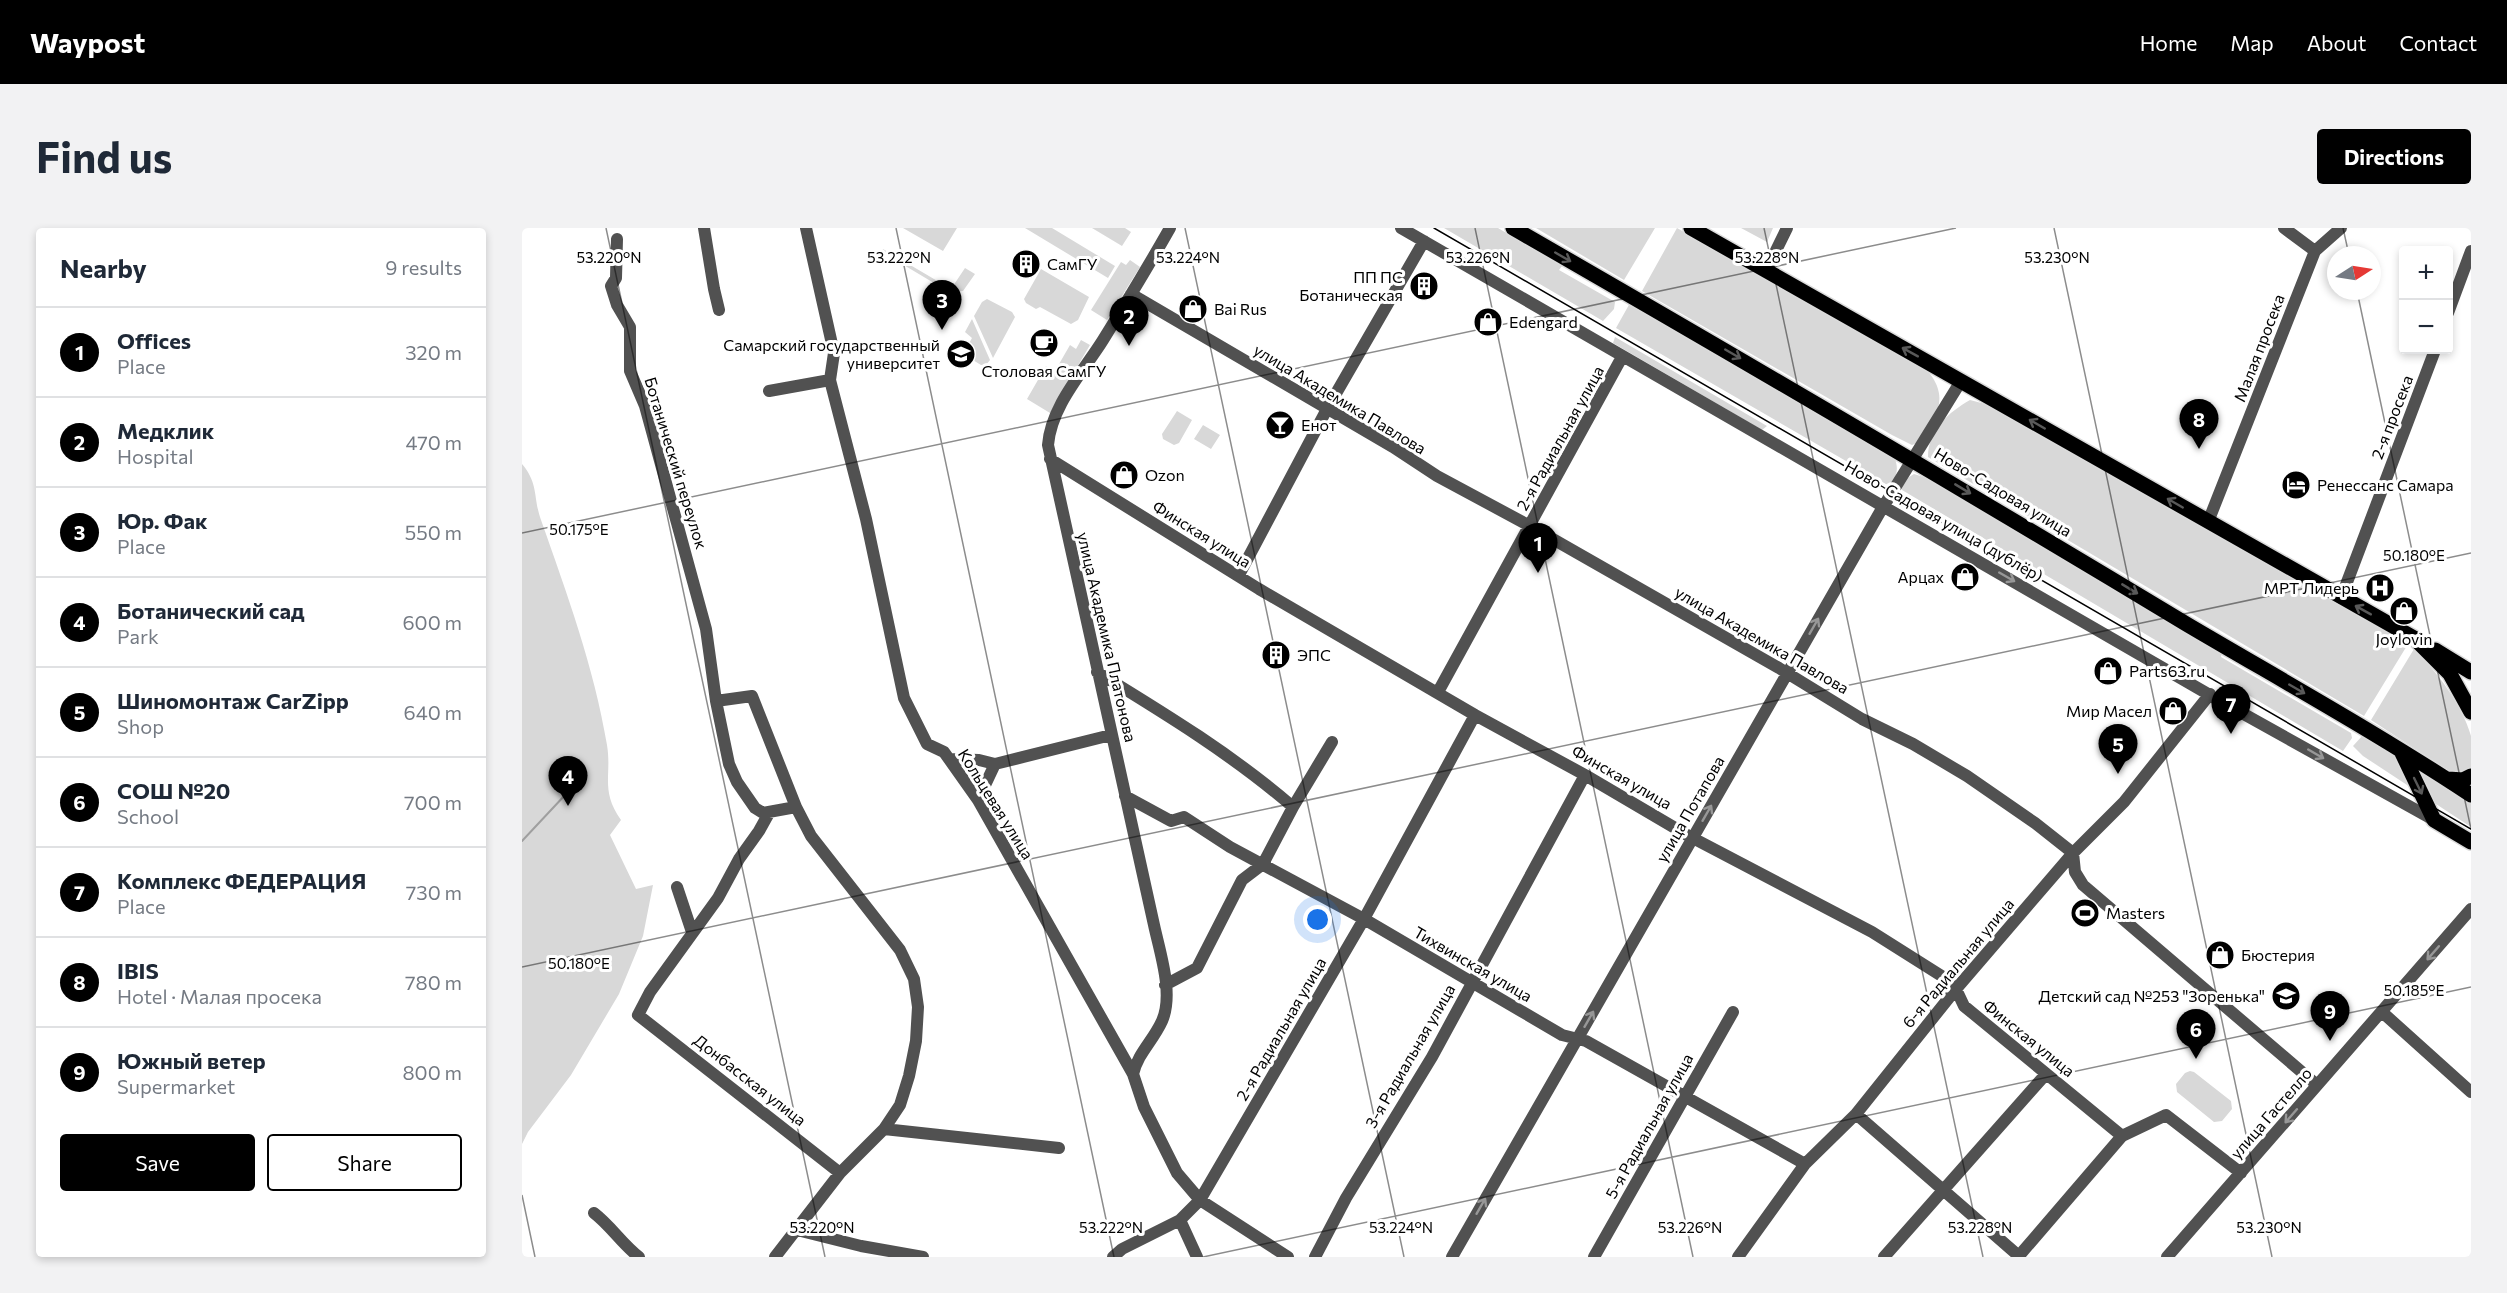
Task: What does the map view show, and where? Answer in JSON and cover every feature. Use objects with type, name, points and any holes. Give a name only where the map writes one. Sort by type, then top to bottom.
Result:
[{"type":"main road","name":"Ново-Садовая улица","points":[[1513,228],[1912,459],[2251,663],[2362,725],[2402,753],[2471,795]]},
{"type":"main road","points":[[1691,228],[2471,672]]},
{"type":"main road","points":[[2414,638],[2450,674],[2471,712]]},
{"type":"main road","points":[[2402,753],[2434,820]]},
{"type":"main road","points":[[2448,779],[2463,780],[2471,776]]},
{"type":"main road","name":"Ново-Садовая улица (дублёр)","points":[[2434,820],[2471,842]]},
{"type":"street","points":[[705,228],[719,310]]},
{"type":"street","name":"Кольцевая улица","points":[[806,228],[834,353],[830,380],[866,519],[904,698],[927,744],[944,752],[978,800],[1133,1074],[1144,1107],[1177,1173],[1200,1200],[1288,1257]]},
{"type":"street","name":"улица Академика Платонова","points":[[1133,1074],[1137,1060],[1164,1016],[1165,985],[1154,925],[1050,459],[1049,432],[1056,413],[1170,228]]},
{"type":"street","name":"Ново-Садовая улица (дублёр)","points":[[1401,228],[2210,694],[2434,820]]},
{"type":"street","points":[[1766,271],[1787,228]]},
{"type":"street","points":[[2284,228],[2314,251]]},
{"type":"street","name":"Малая просека","points":[[2208,522],[2314,251],[2341,228]]},
{"type":"street","name":"Ботанический переулок","points":[[617,239],[616,278],[611,286],[617,305],[630,327],[630,371],[645,406],[706,629],[716,701],[729,764],[737,782],[755,808],[763,813],[769,813]]},
{"type":"street","points":[[1239,575],[1327,409],[1424,242]]},
{"type":"street","points":[[2453,300],[2471,251]]},
{"type":"street","name":"улица Академика Павлова","points":[[1131,294],[1393,447],[1437,476],[1530,526],[1788,673],[1862,719],[1913,744],[1967,776],[2035,823],[2073,854]]},
{"type":"street","name":"2-я просека","points":[[2341,598],[2433,354]]},
{"type":"street","name":"2-я Радиальная улица","points":[[1438,692],[1622,357]]},
{"type":"street","points":[[769,392],[830,380]]},
{"type":"street","name":"улица Потапова","points":[[1452,1257],[1883,506],[1961,381]]},
{"type":"street","name":"Финская улица","points":[[1050,459],[1260,589],[1475,715],[1693,837],[1872,932],[1948,980],[1956,989],[1964,1006],[2122,1136]]},
{"type":"street","points":[[1097,672],[1154,706],[1256,776],[1293,807]]},
{"type":"street","name":"6-я Радиальная улица","points":[[1738,1257],[1805,1164],[1856,1114],[1956,989],[2073,854],[2124,802],[2210,694]]},
{"type":"street","points":[[716,701],[752,696],[796,807],[811,836],[900,950],[914,979],[918,1007],[909,1076],[900,1105],[884,1130],[840,1173],[775,1257]]},
{"type":"street","name":"2-я Радиальная улица","points":[[1200,1200],[1364,919],[1475,715]]},
{"type":"street","points":[[950,759],[979,760],[995,764],[1111,735]]},
{"type":"street","points":[[1165,985],[1197,968],[1242,880],[1263,864],[1293,807],[1332,742]]},
{"type":"street","points":[[978,800],[995,764]]},
{"type":"street","name":"3-я Радиальная улица","points":[[1315,1257],[1346,1198],[1431,1057],[1585,775]]},
{"type":"street","name":"Тихвинская улица","points":[[1125,796],[1171,821],[1184,817],[1230,847],[1364,919],[1562,1035],[1586,1041],[1805,1164]]},
{"type":"street","points":[[692,932],[718,898],[739,859],[769,813],[780,808],[796,807]]},
{"type":"street","points":[[2073,854],[2075,872],[2083,885],[2317,1085]]},
{"type":"street","points":[[677,887],[692,932]]},
{"type":"street","name":"улица Гастелло","points":[[2167,1257],[2471,909]]},
{"type":"street","name":"Донбасская улица","points":[[692,932],[650,992],[638,1015],[840,1173]]},
{"type":"street","name":"5-я Радиальная улица","points":[[1594,1257],[1733,1012]]},
{"type":"street","points":[[2382,1012],[2471,1092]]},
{"type":"street","points":[[1884,1257],[2046,1074]]},
{"type":"street","points":[[1856,1114],[2019,1257],[2122,1136],[2166,1115],[2241,1173]]},
{"type":"street","points":[[884,1130],[1059,1148]]},
{"type":"street","points":[[1113,1257],[1180,1220],[1200,1200]]},
{"type":"street","points":[[594,1213],[639,1257]]},
{"type":"street","points":[[1180,1220],[1197,1257]]},
{"type":"street","points":[[797,1230],[860,1251],[923,1257]]},
{"type":"shaded area","points":[[903,228],[957,228],[943,251]]},
{"type":"shaded area","points":[[1025,228],[1052,228],[1115,266],[1108,278]]},
{"type":"shaded area","points":[[1092,228],[1125,228],[1131,232],[1122,246]]},
{"type":"shaded area","points":[[1444,228],[1498,228],[1562,266],[1559,270],[1615,302],[1614,309],[1603,321]]},
{"type":"shaded area","points":[[1536,228],[1655,228],[1624,280]]},
{"type":"shaded area","points":[[1677,228],[1928,371],[1938,389],[1939,405],[1924,440],[1912,445],[1892,435],[1642,291]]},
{"type":"shaded area","points":[[1741,228],[1773,228],[1767,242]]},
{"type":"shaded area","points":[[883,249],[951,289],[965,268],[975,274],[963,291],[949,292],[882,252]]},
{"type":"shaded area","points":[[1130,260],[1140,267],[1107,320],[1091,310],[1121,262],[1126,265]]},
{"type":"shaded area","points":[[1041,269],[1089,297],[1078,320],[1071,324],[1040,307],[1036,309],[1026,303],[1024,299]]},
{"type":"shaded area","points":[[987,299],[1012,312],[1015,317],[993,358],[974,316],[982,302]]},
{"type":"shaded area","points":[[1630,303],[1895,459],[1896,473],[1891,487],[1616,328]]},
{"type":"shaded area","points":[[972,319],[990,360],[986,365],[981,365],[963,354],[972,338],[965,332]]},
{"type":"shaded area","points":[[1615,337],[1767,426],[1762,430],[1613,343]]},
{"type":"shaded area","points":[[1081,340],[1090,345],[1050,413],[1027,399],[1046,366],[1055,371],[1070,345],[1076,349]]},
{"type":"shaded area","points":[[1970,400],[1989,405],[2408,644],[2364,716],[1928,457],[1932,438],[1941,423]]},
{"type":"shaded area","points":[[1177,411],[1192,420],[1179,443],[1174,445],[1163,439],[1162,434]]},
{"type":"shaded area","points":[[1203,425],[1220,435],[1211,449],[1194,439]]},
{"type":"shaded area","points":[[522,464],[531,478],[539,512],[579,631],[595,687],[607,745],[609,791],[621,820],[610,835],[636,889],[653,885],[643,936],[619,994],[571,1075],[528,1132],[522,1144]]},
{"type":"shaded area","points":[[1914,474],[1927,478],[2222,652],[2221,657],[2351,733],[2352,738],[2343,751],[1902,490],[1901,488],[1909,477]]},
{"type":"shaded area","points":[[2414,649],[2440,678],[2462,712],[2471,736],[2471,769],[2455,775],[2371,720]]},
{"type":"shaded area","points":[[2363,735],[2471,802],[2471,827],[2363,756],[2353,746]]},
{"type":"shaded area","points":[[2190,1071],[2231,1101],[2232,1109],[2222,1121],[2214,1122],[2177,1092],[2176,1084],[2185,1073]]},
{"type":"waterway","points":[[522,841],[566,794],[572,777]]},
{"type":"tram line","points":[[1434,228],[2471,829]]},
{"type":"place","name":"СамГУ","points":[[1026,264]]},
{"type":"place","name":"ПП ПС Ботаническая","points":[[1424,286]]},
{"type":"place","name":"Bai Rus","points":[[1193,309]]},
{"type":"place","name":"Edengard","points":[[1488,322]]},
{"type":"place","name":"Юр. Фак","points":[[942,330]]},
{"type":"place","name":"Столовая СамГУ","points":[[1044,343]]},
{"type":"place","name":"Медклик","points":[[1129,346]]},
{"type":"place","name":"Самарский государственный университет","points":[[961,354]]},
{"type":"place","name":"Енот","points":[[1280,425]]},
{"type":"place","name":"IBIS","points":[[2199,449]]},
{"type":"place","name":"Ozon","points":[[1124,475]]},
{"type":"place","name":"Ренессанс Самара","points":[[2296,485]]},
{"type":"place","name":"Offices","points":[[1538,573]]},
{"type":"place","name":"Арцах","points":[[1965,577]]},
{"type":"place","name":"МРТ Лидерь","points":[[2380,588]]},
{"type":"place","name":"Joylovin","points":[[2404,611]]},
{"type":"place","name":"ЭПС","points":[[1276,655]]},
{"type":"place","name":"Parts63.ru","points":[[2108,671]]},
{"type":"place","name":"Мир Масел","points":[[2173,711]]},
{"type":"place","name":"Комплекс ФЕДЕРАЦИЯ","points":[[2231,734]]},
{"type":"place","name":"Шиномонтаж CarZipp","points":[[2118,774]]},
{"type":"place","name":"Ботанический сад","points":[[568,806]]},
{"type":"place","name":"Masters","points":[[2085,913]]},
{"type":"place","name":"Бюстерия","points":[[2220,955]]},
{"type":"place","name":"Детский сад №253 \"Зоренька\"","points":[[2286,996]]},
{"type":"place","name":"Южный ветер","points":[[2330,1041]]},
{"type":"place","name":"СОШ №20","points":[[2196,1059]]}]
